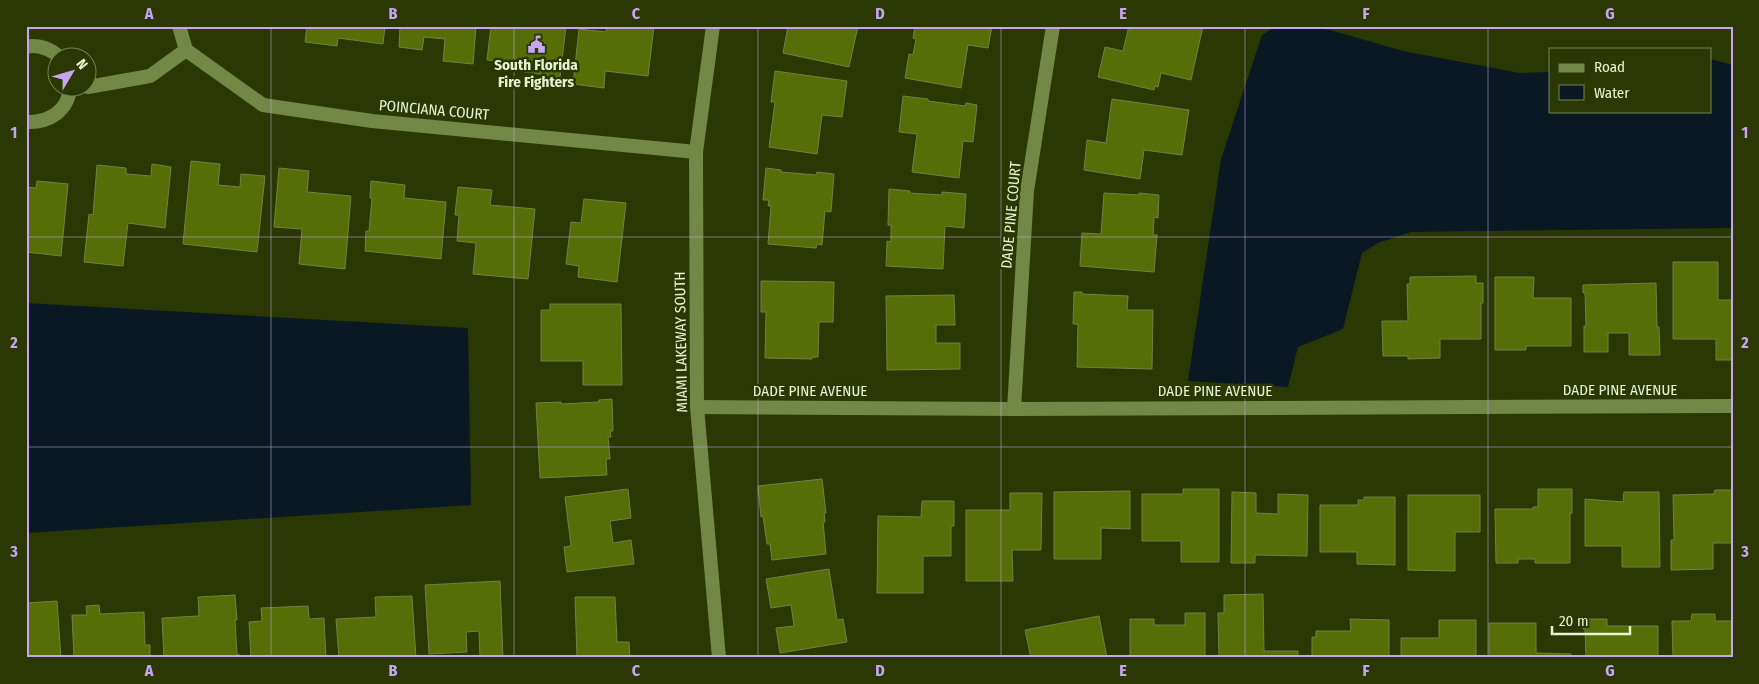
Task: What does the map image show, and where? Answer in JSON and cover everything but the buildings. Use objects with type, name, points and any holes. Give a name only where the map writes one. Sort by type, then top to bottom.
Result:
[{"type":"street","points":[[98,85],[150,76],[186,50],[179,26]]},
{"type":"street","name":"MIAMI LAKEWAY SOUTH","points":[[713,26],[696,152],[697,407],[720,658]]},
{"type":"street","name":"DADE PINE COURT","points":[[1014,408],[1027,191],[1053,26]]},
{"type":"street","points":[[26,46],[44,48],[48,50]]},
{"type":"street","name":"POINCIANA COURT","points":[[186,50],[263,105],[372,121],[696,152]]},
{"type":"street","points":[[26,122],[39,122],[50,118],[60,111],[68,98]]},
{"type":"street","name":"DADE PINE AVENUE","points":[[697,407],[1733,406]]},
{"type":"water","points":[[1277,26],[1298,26],[1330,30],[1403,51],[1520,73],[1549,72],[1549,112],[1712,112],[1712,60],[1733,65],[1733,228],[1411,232],[1378,243],[1362,253],[1343,329],[1298,347],[1288,387],[1188,381],[1221,159],[1262,35]]},
{"type":"water","points":[[26,303],[468,328],[471,505],[26,533]]},
{"type":"place","name":"South Florida Fire Fighters","points":[[536,44]]}]
